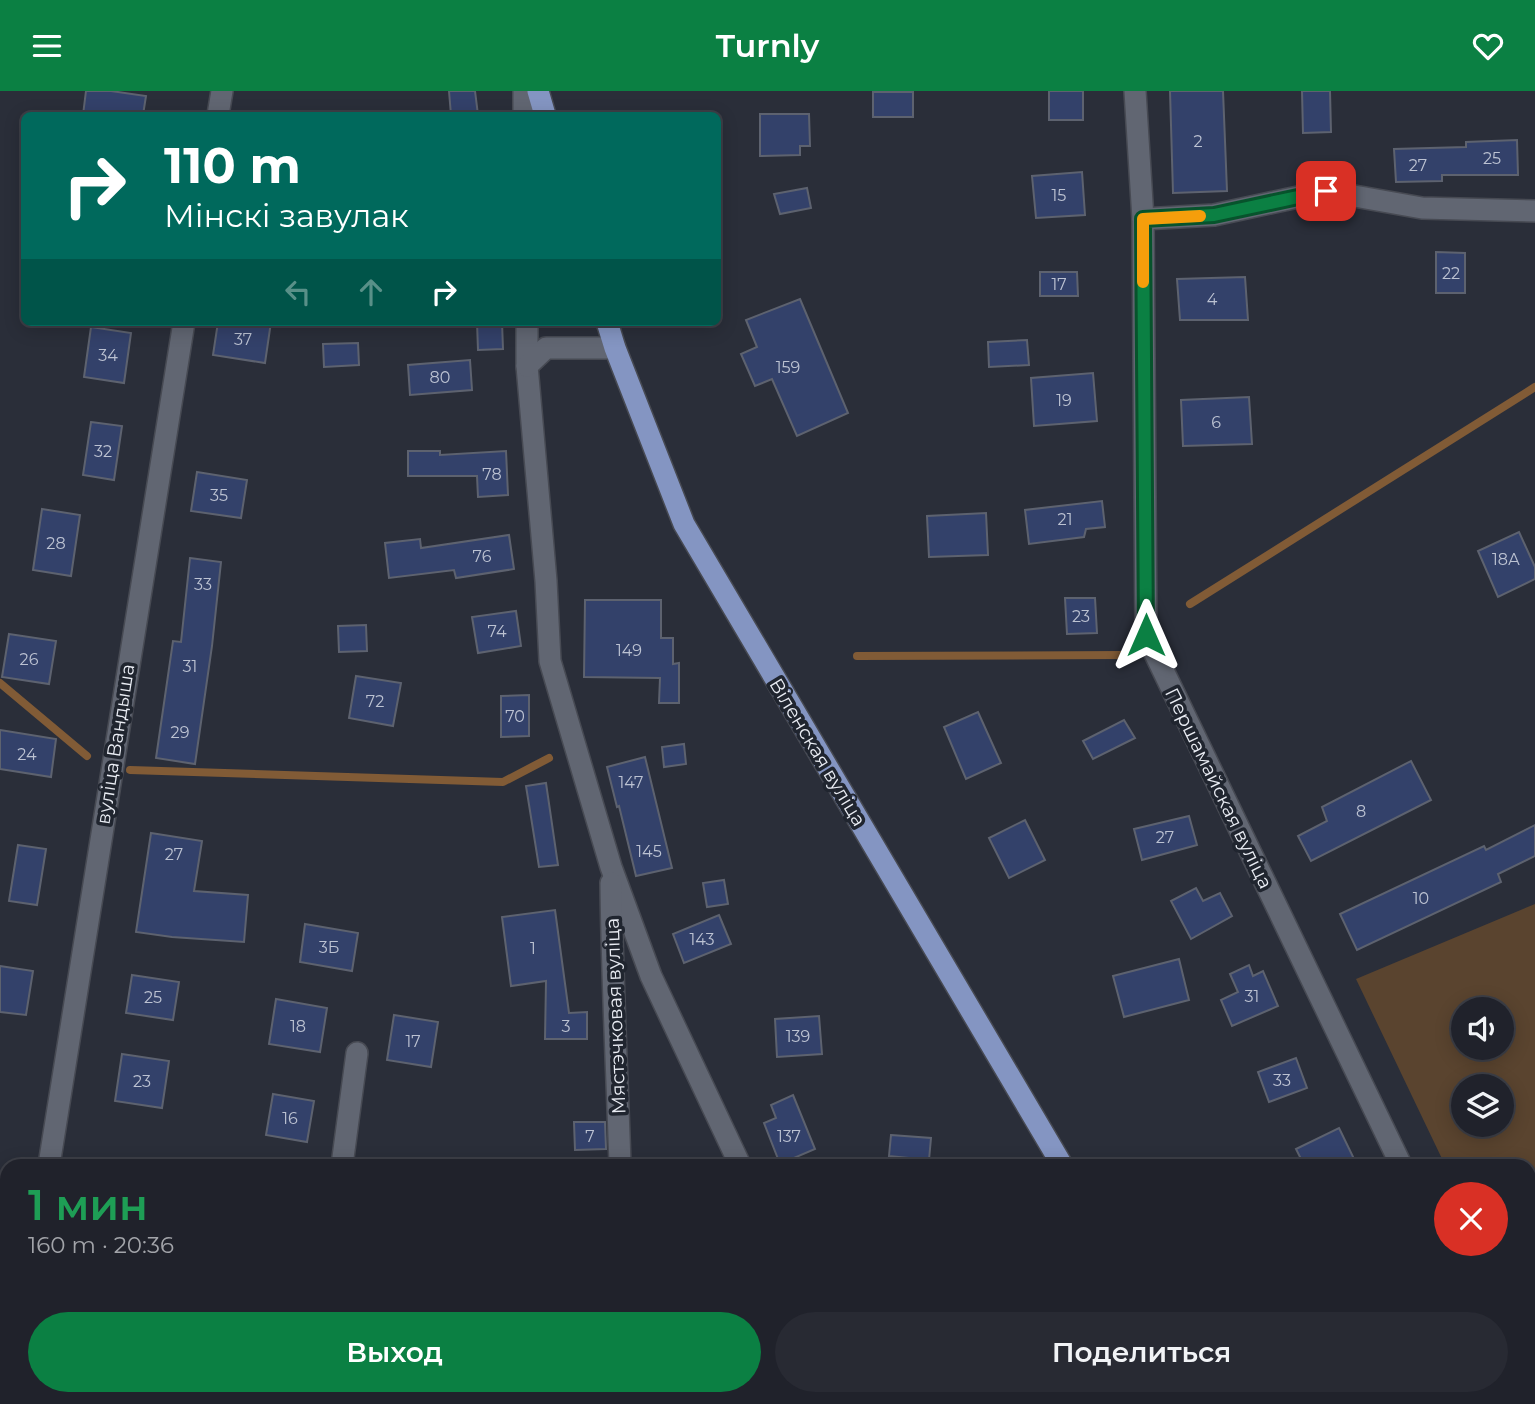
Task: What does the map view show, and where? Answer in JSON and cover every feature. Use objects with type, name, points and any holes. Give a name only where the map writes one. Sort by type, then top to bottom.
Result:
[{"type":"main road","points":[[538,91],[544,112]]},
{"type":"main road","name":"Віленская вуліца","points":[[608,326],[684,524],[1058,1159]]},
{"type":"street","points":[[218,112],[222,91]]},
{"type":"street","points":[[524,91],[524,112]]},
{"type":"street","name":"Першамайская вуліца","points":[[1135,91],[1143,219],[1146,635],[1398,1159]]},
{"type":"street","points":[[1143,219],[1214,215],[1326,191],[1422,208],[1535,211]]},
{"type":"street","name":"вуліца Вандыша","points":[[50,1159],[183,326]]},
{"type":"street","points":[[527,326],[527,366],[547,581],[550,661],[611,867],[651,976],[737,1159]]},
{"type":"street","points":[[527,366],[546,348],[615,348]]},
{"type":"street","name":"Мястэчковая вуліца","points":[[611,867],[612,985],[616,1023],[620,1159]]},
{"type":"street","points":[[612,985],[629,973],[651,976]]},
{"type":"street","points":[[343,1159],[357,1053]]},
{"type":"shaded area","points":[[1535,904],[1535,1159],[1442,1159],[1356,979]]},
{"type":"building","points":[[86,91],[146,96],[143,112],[83,112]]},
{"type":"building","points":[[449,91],[475,91],[478,112],[451,112]]},
{"type":"building","points":[[1049,91],[1083,91],[1083,120],[1049,120]]},
{"type":"building","points":[[1170,91],[1223,91],[1227,191],[1173,193]]},
{"type":"building","points":[[1302,91],[1330,91],[1331,132],[1303,133]]},
{"type":"building","points":[[873,92],[913,92],[913,117],[873,117]]},
{"type":"building","points":[[760,114],[809,114],[810,146],[800,146],[800,155],[760,156]]},
{"type":"building","points":[[1517,140],[1518,175],[1442,175],[1442,181],[1396,182],[1394,149],[1466,147],[1466,142]]},
{"type":"building","points":[[1082,172],[1085,215],[1036,218],[1032,176]]},
{"type":"building","points":[[807,188],[811,208],[780,214],[774,194]]},
{"type":"building","points":[[1436,252],[1465,253],[1465,293],[1436,293]]},
{"type":"building","points":[[1040,272],[1077,272],[1078,296],[1040,296]]},
{"type":"building","points":[[1245,277],[1248,320],[1180,320],[1177,279]]},
{"type":"building","points":[[800,299],[848,413],[797,436],[772,379],[755,386],[741,354],[757,347],[746,320]]},
{"type":"building","points":[[217,326],[270,326],[265,363],[213,355]]},
{"type":"building","points":[[477,326],[502,326],[503,349],[478,350]]},
{"type":"building","points":[[91,327],[131,333],[124,383],[84,377]]},
{"type":"building","points":[[1027,340],[1029,365],[989,367],[988,342]]},
{"type":"building","points":[[358,343],[359,365],[324,367],[323,344]]},
{"type":"building","points":[[470,360],[472,390],[410,395],[408,365]]},
{"type":"building","points":[[1093,373],[1097,421],[1034,426],[1031,378]]},
{"type":"building","points":[[1249,397],[1252,444],[1183,446],[1181,400]]},
{"type":"building","points":[[91,422],[122,426],[114,480],[83,475]]},
{"type":"building","points":[[408,451],[440,451],[440,455],[506,451],[508,495],[478,497],[477,476],[408,476]]},
{"type":"building","points":[[197,472],[247,480],[241,518],[191,511]]},
{"type":"building","points":[[1102,501],[1105,527],[1086,529],[1084,537],[1029,544],[1025,510]]},
{"type":"building","points":[[42,509],[80,515],[71,576],[33,570]]},
{"type":"building","points":[[986,513],[988,555],[929,557],[927,516]]},
{"type":"building","points":[[1519,532],[1535,567],[1535,579],[1498,597],[1478,551]]},
{"type":"building","points":[[509,535],[514,569],[456,578],[454,570],[389,578],[385,543],[420,539],[421,548]]},
{"type":"building","points":[[190,558],[221,562],[195,764],[156,758],[173,641],[181,642]]},
{"type":"building","points":[[1065,598],[1095,598],[1097,633],[1067,634]]},
{"type":"building","points":[[585,600],[661,600],[661,638],[673,638],[673,664],[679,663],[679,703],[659,703],[660,678],[584,677]]},
{"type":"building","points":[[516,611],[521,646],[478,653],[472,617]]},
{"type":"building","points":[[366,625],[367,651],[339,652],[338,626]]},
{"type":"building","points":[[9,634],[56,641],[49,684],[2,677]]},
{"type":"building","points":[[356,676],[401,683],[393,726],[349,718]]},
{"type":"building","points":[[529,695],[529,736],[501,737],[501,696]]},
{"type":"building","points":[[978,712],[1001,763],[966,779],[944,727]]},
{"type":"building","points":[[1124,720],[1135,738],[1093,759],[1083,741]]},
{"type":"building","points":[[0,730],[56,739],[51,777],[0,769]]},
{"type":"building","points":[[684,744],[686,764],[664,767],[662,747]]},
{"type":"building","points":[[645,757],[672,868],[636,876],[607,767]]},
{"type":"building","points":[[1411,761],[1431,800],[1311,861],[1298,836],[1327,821],[1322,807]]},
{"type":"building","points":[[546,783],[558,865],[539,867],[526,786]]},
{"type":"building","points":[[1189,816],[1197,845],[1142,860],[1134,829]]},
{"type":"building","points":[[1025,820],[1045,860],[1009,878],[989,838]]},
{"type":"building","points":[[1535,825],[1535,856],[1498,874],[1501,882],[1357,950],[1340,914],[1484,846],[1486,850]]},
{"type":"building","points":[[151,833],[202,841],[194,891],[248,895],[244,942],[136,932]]},
{"type":"building","points":[[18,845],[46,849],[37,905],[9,901]]},
{"type":"building","points":[[724,880],[728,904],[707,907],[703,883]]},
{"type":"building","points":[[1196,888],[1203,901],[1220,893],[1232,916],[1191,939],[1171,901]]},
{"type":"building","points":[[555,910],[569,1013],[587,1012],[587,1039],[545,1039],[546,981],[511,986],[502,917]]},
{"type":"building","points":[[719,915],[731,944],[684,963],[673,934]]},
{"type":"building","points":[[305,924],[358,933],[352,971],[300,962]]},
{"type":"building","points":[[1179,959],[1189,1000],[1124,1017],[1113,976]]},
{"type":"building","points":[[1249,965],[1253,976],[1263,971],[1278,1006],[1232,1026],[1221,1000],[1238,992],[1230,974]]},
{"type":"building","points":[[0,966],[33,971],[26,1015],[0,1012]]},
{"type":"building","points":[[132,975],[179,982],[173,1020],[126,1013]]},
{"type":"building","points":[[276,999],[327,1008],[320,1052],[269,1044]]},
{"type":"building","points":[[394,1015],[438,1022],[431,1067],[387,1060]]},
{"type":"building","points":[[819,1016],[822,1054],[777,1057],[775,1019]]},
{"type":"building","points":[[122,1054],[169,1061],[162,1108],[115,1101]]},
{"type":"building","points":[[1296,1058],[1307,1088],[1269,1102],[1258,1072]]},
{"type":"building","points":[[273,1094],[314,1101],[307,1142],[266,1135]]},
{"type":"building","points":[[793,1095],[815,1149],[792,1159],[778,1159],[764,1123],[776,1118],[771,1105]]},
{"type":"building","points":[[574,1122],[605,1122],[606,1149],[575,1150]]},
{"type":"building","points":[[1339,1128],[1354,1159],[1301,1159],[1296,1149]]},
{"type":"building","points":[[891,1135],[931,1138],[929,1159],[889,1156]]},
{"type":"waterway","points":[[1190,604],[1535,387]]},
{"type":"waterway","points":[[857,656],[1125,655]]},
{"type":"waterway","points":[[0,683],[87,756]]},
{"type":"waterway","points":[[130,770],[503,782],[549,758]]},
{"type":"slow traffic","points":[[1143,282],[1143,219],[1200,216]]},
{"type":"route","points":[[1146,635],[1143,219],[1214,215],[1326,191]]}]
